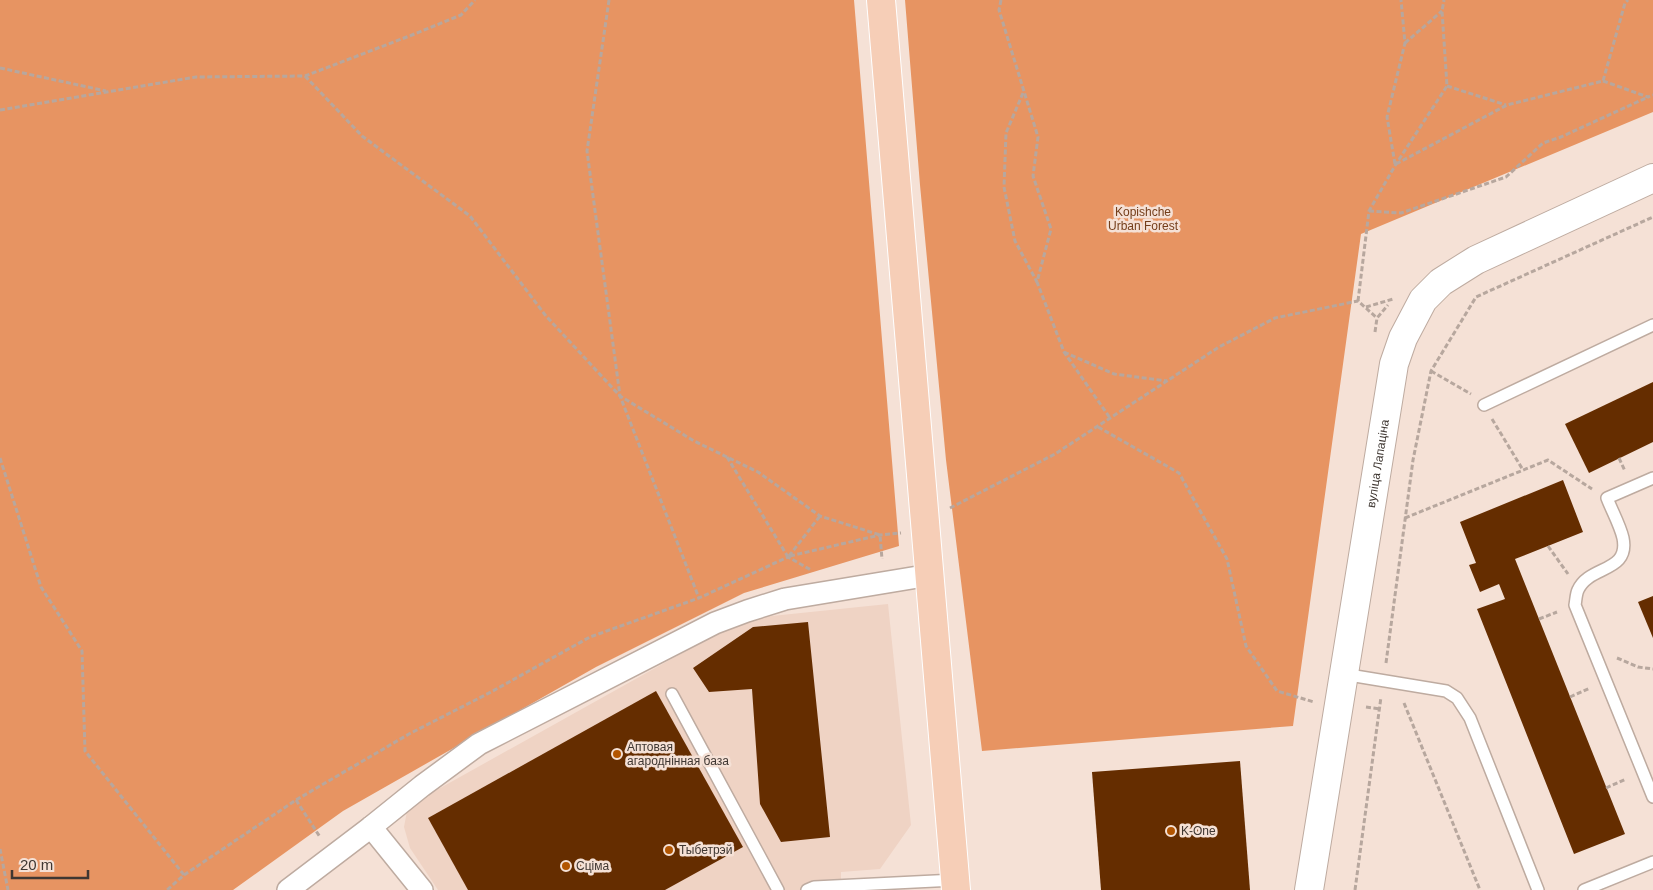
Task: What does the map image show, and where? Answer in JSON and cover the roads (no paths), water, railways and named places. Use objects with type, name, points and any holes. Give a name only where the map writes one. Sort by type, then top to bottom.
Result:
[{"type":"main road","points":[[881,0],[955,885]]},
{"type":"main road","name":"вуліца Лапаціна","points":[[1309,890],[1394,364],[1403,338],[1423,300],[1441,282],[1476,260],[1653,178]]},
{"type":"street","points":[[288,890],[479,744],[715,623],[785,599],[930,575]]},
{"type":"street","points":[[371,827],[422,890]]},
{"type":"lane","points":[[1484,405],[1653,325]]},
{"type":"lane","points":[[1653,478],[1607,498],[1623,538],[1624,552],[1617,563],[1592,575],[1578,588],[1575,605],[1653,796]]},
{"type":"lane","points":[[1343,674],[1446,691],[1457,698],[1470,718],[1538,890]]},
{"type":"lane","points":[[672,694],[778,890]]},
{"type":"lane","points":[[1584,890],[1653,862]]},
{"type":"lane","points":[[807,890],[814,887],[955,885]]},
{"type":"place","name":"Аптовая агароднінная база","points":[[617,754]]},
{"type":"place","name":"K-One","points":[[1171,831]]},
{"type":"place","name":"Тыбетрэй","points":[[669,850]]},
{"type":"place","name":"Сціма","points":[[566,866]]},
{"type":"park label","name":"Kopishche Urban Forest","points":[[1143,219]]}]
